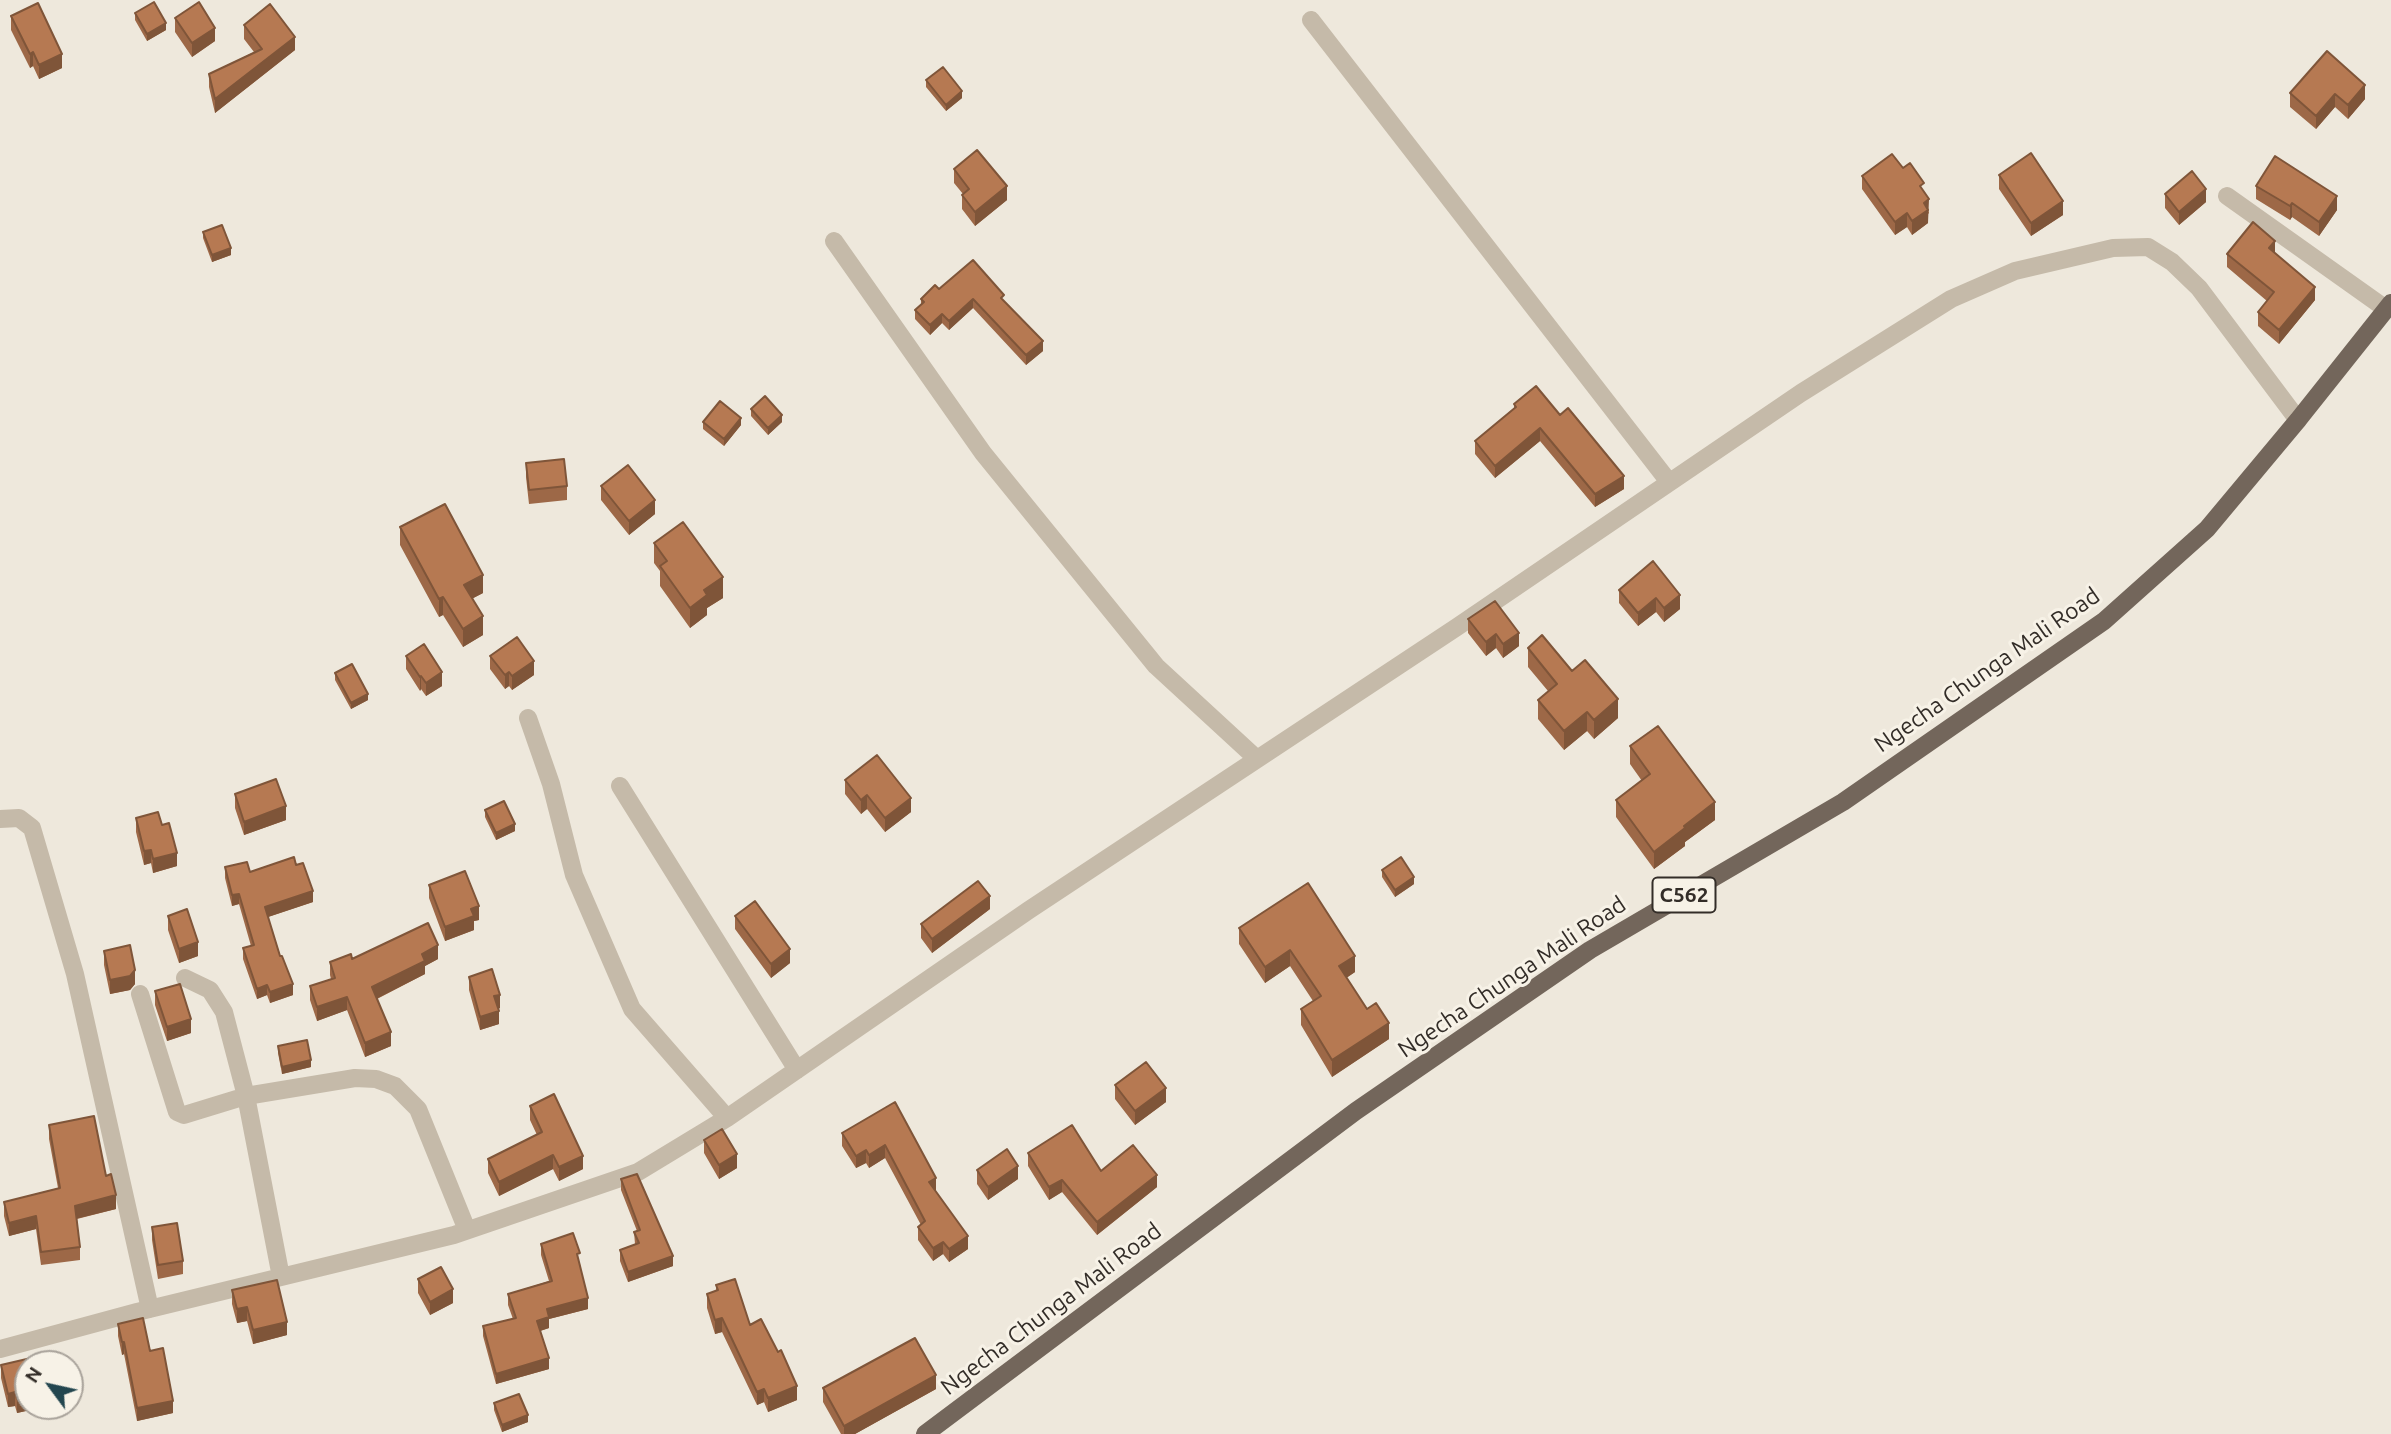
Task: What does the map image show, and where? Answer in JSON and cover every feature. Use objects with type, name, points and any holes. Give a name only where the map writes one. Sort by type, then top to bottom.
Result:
[{"type":"main road","name":"Ngecha Chunga Mali Road","points":[[925,1434],[1367,1103],[1590,950],[1843,802],[2104,621],[2207,529],[2388,306]]},
{"type":"street","points":[[1311,20],[1670,482]]},
{"type":"street","points":[[2227,196],[2388,306]]},
{"type":"street","points":[[834,240],[983,453],[1156,666],[1257,759]]},
{"type":"street","points":[[0,1349],[467,1230],[638,1172],[727,1118],[1041,903],[1801,393],[1951,299],[2015,271],[2113,248],[2148,247],[2172,262],[2199,288],[2298,420]]},
{"type":"street","points":[[528,718],[551,784],[574,875],[632,1009],[727,1118]]},
{"type":"street","points":[[620,786],[797,1070]]},
{"type":"street","points":[[0,819],[19,818],[32,828],[75,974],[150,1309]]},
{"type":"street","points":[[185,978],[210,990],[224,1013],[246,1096],[281,1277]]},
{"type":"street","points":[[140,994],[177,1112],[184,1115],[246,1096],[355,1078],[376,1079],[395,1086],[418,1110],[467,1230]]},
{"type":"building","points":[[154,2],[166,23],[147,34],[135,13]]},
{"type":"building","points":[[199,2],[215,28],[192,43],[175,18]]},
{"type":"building","points":[[38,3],[62,54],[39,65],[33,52],[30,54],[11,16]]},
{"type":"building","points":[[270,4],[295,37],[215,99],[209,74],[262,49],[244,25]]},
{"type":"building","points":[[2327,51],[2365,85],[2348,105],[2335,94],[2316,116],[2290,93]]},
{"type":"building","points":[[943,67],[962,91],[946,105],[926,80]]},
{"type":"building","points":[[977,150],[1007,186],[975,212],[962,195],[969,189],[954,169]]},
{"type":"building","points":[[2031,153],[2063,201],[2031,223],[1999,175]]},
{"type":"building","points":[[1892,154],[1903,168],[1910,163],[1924,183],[1920,186],[1929,199],[1924,203],[1928,210],[1912,221],[1907,213],[1895,222],[1862,176]]},
{"type":"building","points":[[2275,156],[2337,196],[2319,222],[2292,203],[2290,206],[2256,186]]},
{"type":"building","points":[[2192,171],[2206,189],[2179,212],[2165,194]]},
{"type":"building","points":[[2253,222],[2275,241],[2269,248],[2315,287],[2279,330],[2258,312],[2274,292],[2227,254]]},
{"type":"building","points":[[222,225],[231,248],[212,255],[203,232]]},
{"type":"building","points":[[973,260],[1004,295],[1001,298],[1043,341],[1026,355],[973,299],[949,321],[942,314],[930,325],[915,310],[924,302],[921,299],[935,285],[939,289]]},
{"type":"building","points":[[1536,386],[1560,415],[1568,408],[1624,476],[1595,494],[1540,428],[1495,466],[1475,441],[1516,407],[1514,404]]},
{"type":"building","points":[[765,396],[782,415],[768,428],[751,409]]},
{"type":"building","points":[[720,401],[741,418],[724,439],[703,422]]},
{"type":"building","points":[[564,459],[567,486],[529,490],[526,463]]},
{"type":"building","points":[[628,465],[655,500],[629,521],[601,486]]},
{"type":"building","points":[[445,504],[483,575],[464,585],[483,616],[463,629],[443,597],[439,599],[400,527]]},
{"type":"building","points":[[683,522],[723,577],[704,590],[707,595],[690,608],[660,566],[667,561],[654,543]]},
{"type":"building","points":[[1653,561],[1680,595],[1664,608],[1656,598],[1638,613],[1619,590]]},
{"type":"building","points":[[1495,601],[1519,633],[1503,644],[1496,634],[1486,642],[1468,619]]},
{"type":"building","points":[[1542,635],[1572,671],[1585,660],[1618,699],[1594,720],[1587,712],[1564,731],[1538,700],[1557,684],[1528,648]]},
{"type":"building","points":[[517,637],[534,661],[512,676],[509,672],[505,675],[490,656]]},
{"type":"building","points":[[424,644],[442,672],[426,683],[406,656]]},
{"type":"building","points":[[352,664],[368,694],[351,703],[335,673]]},
{"type":"building","points":[[1658,726],[1715,802],[1654,852],[1616,800],[1650,774],[1630,746]]},
{"type":"building","points":[[877,755],[911,798],[885,818],[867,795],[861,800],[845,780]]},
{"type":"building","points":[[276,779],[286,806],[244,822],[235,794]]},
{"type":"building","points":[[504,801],[515,824],[496,833],[485,810]]},
{"type":"building","points":[[158,812],[162,825],[169,823],[177,853],[153,859],[151,850],[144,851],[136,818]]},
{"type":"building","points":[[294,857],[296,865],[303,863],[313,891],[265,907],[280,956],[293,984],[270,992],[267,985],[257,989],[243,948],[254,945],[239,894],[232,895],[225,867],[247,862],[250,872]]},
{"type":"building","points":[[1401,857],[1414,877],[1395,890],[1382,870]]},
{"type":"building","points":[[465,871],[479,906],[471,909],[474,916],[445,927],[429,885]]},
{"type":"building","points":[[978,881],[990,896],[932,939],[921,924]]},
{"type":"building","points":[[1308,883],[1355,956],[1339,966],[1367,1009],[1376,1003],[1389,1023],[1332,1060],[1301,1009],[1321,996],[1290,950],[1265,967],[1239,928]]},
{"type":"building","points":[[755,901],[790,949],[771,964],[735,916]]},
{"type":"building","points":[[187,909],[198,942],[179,949],[168,916]]},
{"type":"building","points":[[428,923],[438,945],[422,954],[425,961],[372,987],[391,1032],[365,1043],[347,997],[317,1007],[310,986],[335,978],[330,962],[351,954],[352,959]]},
{"type":"building","points":[[130,945],[135,970],[130,976],[110,980],[104,951]]},
{"type":"building","points":[[492,969],[500,995],[494,996],[499,1011],[480,1017],[469,977]]},
{"type":"building","points":[[180,984],[191,1019],[167,1027],[155,991]]},
{"type":"building","points":[[307,1040],[311,1060],[282,1067],[278,1046]]},
{"type":"building","points":[[1146,1062],[1166,1088],[1135,1111],[1115,1085]]},
{"type":"building","points":[[554,1094],[583,1156],[559,1167],[553,1155],[499,1182],[488,1159],[542,1132],[530,1106]]},
{"type":"building","points":[[895,1102],[936,1178],[929,1182],[968,1236],[949,1249],[943,1242],[933,1248],[918,1227],[925,1221],[885,1145],[869,1155],[866,1150],[856,1156],[842,1133]]},
{"type":"building","points":[[94,1116],[106,1176],[111,1174],[116,1195],[75,1206],[80,1247],[41,1252],[36,1216],[9,1223],[4,1202],[60,1188],[49,1125]]},
{"type":"building","points":[[1072,1125],[1101,1171],[1133,1145],[1157,1175],[1097,1222],[1062,1180],[1049,1187],[1028,1153]]},
{"type":"building","points":[[722,1129],[737,1154],[719,1165],[704,1140]]},
{"type":"building","points":[[1007,1149],[1018,1166],[988,1187],[977,1170]]},
{"type":"building","points":[[637,1174],[673,1256],[628,1272],[620,1250],[639,1243],[634,1232],[640,1230],[621,1179]]},
{"type":"building","points":[[177,1223],[183,1261],[158,1265],[152,1227]]},
{"type":"building","points":[[573,1233],[580,1253],[577,1254],[588,1298],[547,1309],[549,1317],[537,1321],[549,1358],[496,1374],[483,1326],[516,1318],[508,1294],[552,1281],[541,1244]]},
{"type":"building","points":[[441,1267],[453,1289],[430,1302],[418,1279]]},
{"type":"building","points":[[735,1279],[750,1325],[761,1319],[778,1352],[781,1350],[797,1386],[768,1398],[764,1389],[757,1392],[722,1318],[715,1320],[707,1294],[718,1290],[716,1285]]},
{"type":"building","points":[[277,1280],[287,1322],[253,1330],[247,1307],[237,1309],[232,1290]]},
{"type":"building","points":[[143,1318],[150,1351],[163,1348],[173,1401],[137,1408],[118,1324]]},
{"type":"building","points":[[915,1338],[936,1375],[844,1426],[823,1388]]},
{"type":"building","points":[[14,1362],[14,1392],[8,1394],[1,1365]]},
{"type":"building","points":[[519,1394],[528,1415],[502,1425],[494,1403]]}]
